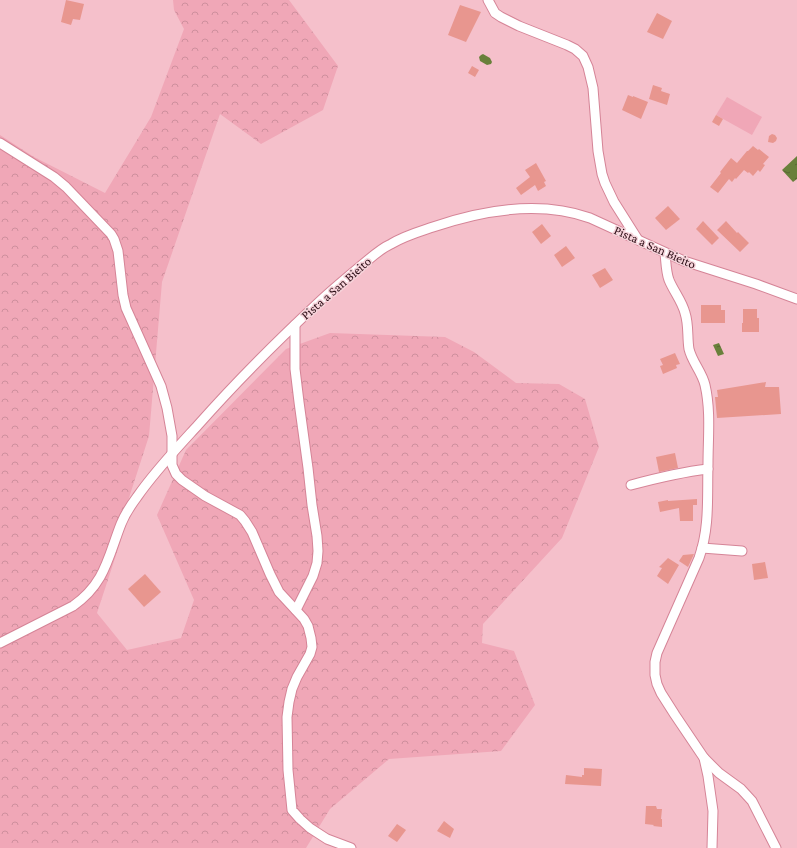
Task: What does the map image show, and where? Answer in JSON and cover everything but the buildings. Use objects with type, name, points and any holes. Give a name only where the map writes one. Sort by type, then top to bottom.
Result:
[{"type":"street","points":[[488,0],[501,17],[519,26],[567,45],[575,49],[583,56],[594,88],[598,151],[602,174],[614,202],[638,240]]},
{"type":"street","points":[[0,143],[54,177],[66,187],[114,239],[118,251],[123,296],[126,308],[161,386],[165,399],[172,436],[172,465],[176,474],[205,496],[240,515],[252,532],[279,592],[296,610],[308,626],[312,647],[292,689],[287,717],[288,762],[292,810],[310,828],[327,839],[351,848]]},
{"type":"street","name":"Pista a San Bieito","points":[[0,643],[73,606],[89,594],[104,570],[122,522],[130,507],[154,474],[171,454],[227,392],[295,325],[350,274],[389,245],[413,234],[461,218],[488,212],[531,208],[559,210],[590,218],[684,262],[756,284],[797,299]]},
{"type":"street","points":[[665,253],[667,273],[682,302],[687,317],[690,352],[706,387],[709,424],[708,514],[699,558],[657,653],[655,674],[661,693],[704,758],[741,789],[752,801],[776,848]]},
{"type":"street","points":[[295,325],[295,369],[318,551],[313,576],[296,610]]},
{"type":"street","points":[[631,484],[708,469]]},
{"type":"street","points":[[702,548],[742,551]]},
{"type":"street","points":[[704,758],[713,811],[712,848]]},
{"type":"green space","points":[[173,0],[289,0],[338,66],[323,110],[261,144],[220,114],[162,282],[149,436],[127,504],[121,540],[97,613],[127,650],[181,638],[194,600],[157,515],[186,450],[286,349],[330,333],[445,337],[474,352],[516,383],[559,384],[585,399],[599,447],[562,538],[483,624],[482,643],[514,651],[535,705],[501,751],[389,759],[330,809],[306,848],[0,848],[0,135],[34,157],[105,193],[151,117],[184,29],[174,10]]},
{"type":"green space","points":[[727,97],[762,117],[752,135],[716,115]]},
{"type":"water","points":[[483,54],[490,58],[492,62],[491,64],[487,65],[480,61],[479,57]]},
{"type":"water","points":[[797,156],[797,179],[793,182],[782,170]]},
{"type":"water","points":[[719,343],[724,354],[718,356],[713,345]]}]
